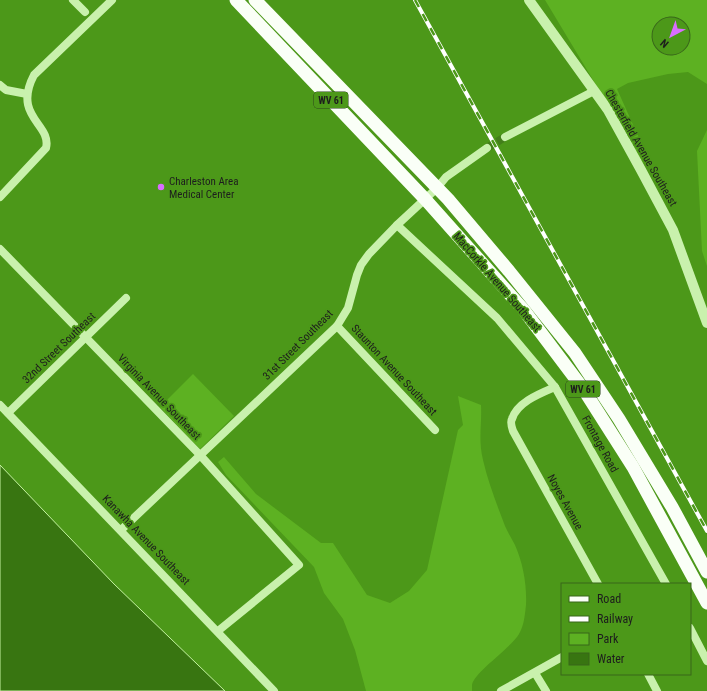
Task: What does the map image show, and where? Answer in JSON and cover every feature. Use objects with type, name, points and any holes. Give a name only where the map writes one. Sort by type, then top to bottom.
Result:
[{"type":"main road","name":"MacCorkle Avenue Southeast","points":[[236,0],[425,199],[523,309],[584,390],[633,467],[707,603]]},
{"type":"main road","name":"MacCorkle Avenue Southeast","points":[[255,0],[448,199],[509,271],[575,353],[619,419],[672,507],[707,572]]},
{"type":"street","points":[[73,0],[85,12]]},
{"type":"street","points":[[0,197],[46,148],[47,138],[30,112],[27,104],[27,94],[30,82],[40,68],[112,0]]},
{"type":"street","name":"Chesterfield Avenue Southeast","points":[[528,0],[608,110],[673,230],[707,323]]},
{"type":"street","points":[[0,84],[6,90],[27,94]]},
{"type":"street","points":[[506,137],[594,91]]},
{"type":"street","name":"31st Street Southeast","points":[[121,530],[337,326],[348,308],[361,265],[369,254],[397,225],[437,188],[446,177],[487,148]]},
{"type":"street","name":"Frontage Road","points":[[397,225],[497,318],[555,387],[665,583]]},
{"type":"street","name":"Virginia Avenue Southeast","points":[[0,249],[200,455],[299,565],[218,631]]},
{"type":"street","name":"32nd Street Southeast","points":[[8,413],[126,298]]},
{"type":"street","name":"Staunton Avenue Southeast","points":[[337,326],[435,430]]},
{"type":"street","name":"Noyes Avenue","points":[[555,387],[540,394],[516,410],[511,420],[513,431],[597,583]]},
{"type":"street","name":"Kanawha Avenue Southeast","points":[[0,405],[274,691]]},
{"type":"street","points":[[691,630],[707,661]]},
{"type":"street","points":[[501,691],[561,659]]},
{"type":"street","points":[[535,673],[546,691]]},
{"type":"street","points":[[649,675],[657,691]]},
{"type":"green space","points":[[545,0],[707,0],[707,84],[688,72],[668,74],[628,83],[617,89],[648,158],[643,163]]},
{"type":"green space","points":[[707,130],[707,266],[702,251],[697,151]]},
{"type":"green space","points":[[193,374],[234,416],[200,449],[160,407]]},
{"type":"green space","points":[[458,396],[481,405],[480,439],[485,468],[505,526],[518,552],[524,574],[526,605],[522,627],[514,640],[485,667],[474,680],[472,691],[366,691],[355,650],[343,619],[324,593],[314,567],[226,475],[218,462],[224,457],[256,494],[321,543],[333,543],[367,595],[390,603],[409,591],[427,570],[458,430],[463,425]]},
{"type":"water","points":[[0,465],[114,584],[225,691],[0,691]]},
{"type":"tunnel","points":[[487,148],[505,137]]},
{"type":"railway","points":[[415,0],[707,531]]},
{"type":"place","name":"Charleston Area Medical Center","points":[[161,187]]}]
